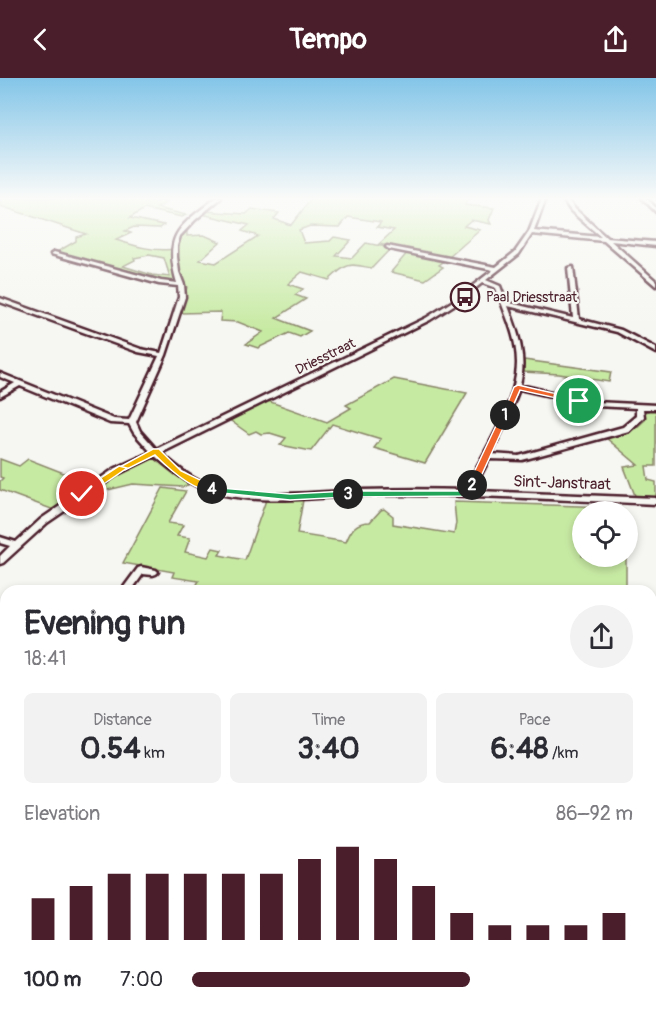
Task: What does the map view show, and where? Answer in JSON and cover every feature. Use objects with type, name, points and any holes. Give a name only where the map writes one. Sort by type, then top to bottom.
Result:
[{"type":"street","points":[[0,375],[113,421],[132,422],[163,355],[182,297],[173,249],[175,242]]},
{"type":"street","name":"Driesstraat","points":[[0,561],[44,521],[104,480],[156,451],[428,319],[517,253],[525,242]]},
{"type":"street","points":[[608,242],[656,284]]},
{"type":"street","points":[[628,242],[656,244]]},
{"type":"street","points":[[389,247],[497,269]]},
{"type":"street","points":[[54,254],[162,284],[181,285]]},
{"type":"street","points":[[571,268],[576,320]]},
{"type":"street","points":[[472,494],[472,482],[518,387],[520,362],[498,287],[482,281]]},
{"type":"street","points":[[0,300],[140,351],[163,355]]},
{"type":"street","points":[[504,303],[628,333],[643,346],[656,351]]},
{"type":"street","points":[[0,395],[20,383]]},
{"type":"street","points":[[518,387],[595,404],[656,407]]},
{"type":"street","points":[[486,456],[519,458],[626,429],[640,417],[639,407]]},
{"type":"street","name":"Sint-Janstraat","points":[[132,422],[135,431],[178,473],[194,483],[235,493],[290,497],[381,492],[656,501]]},
{"type":"street","points":[[0,540],[16,545]]},
{"type":"street","points":[[130,585],[141,570],[153,572]]},
{"type":"green space","points":[[75,242],[122,242],[145,248],[169,250],[177,249],[179,242],[219,242],[200,260],[216,263],[249,242],[349,242],[336,256],[352,258],[366,243],[391,248],[372,268],[358,265],[344,267],[329,280],[302,272],[288,284],[303,289],[295,295],[306,299],[276,318],[310,331],[300,337],[289,333],[258,348],[246,344],[263,332],[238,322],[220,321],[221,312],[180,313],[187,287],[183,284],[168,283],[55,253]],"holes":[[[149,255],[164,258],[170,277],[152,275],[123,266],[135,260],[134,258]]]},
{"type":"green space","points":[[381,242],[467,242],[448,258],[379,244]]},
{"type":"green space","points":[[408,252],[446,260],[439,265],[443,267],[425,280],[391,272]]},
{"type":"green space","points":[[524,360],[611,372],[609,382],[559,374],[524,372]]},
{"type":"green space","points":[[394,379],[467,393],[425,463],[374,448],[381,439],[332,424],[311,451],[280,445],[286,438],[270,433],[261,434],[256,431],[249,434],[228,419],[268,401],[327,422],[351,408],[346,405]]},
{"type":"green space","points":[[656,409],[656,466],[646,466],[648,480],[656,482],[656,498],[636,498],[624,467],[638,465],[605,437],[636,428],[645,420],[645,413]]},
{"type":"green space","points":[[0,459],[19,466],[28,459],[92,484],[54,510],[0,490],[0,481],[3,478],[0,477]]},
{"type":"green space","points":[[148,459],[158,459],[188,485],[183,487],[133,484],[95,493],[121,473]]},
{"type":"green space","points":[[163,488],[186,491],[168,523],[183,525],[177,536],[190,538],[185,552],[208,557],[213,548],[222,550],[219,555],[245,560],[266,500],[303,500],[297,534],[346,542],[354,527],[370,522],[384,509],[393,516],[393,524],[454,534],[456,523],[454,502],[572,506],[572,567],[626,567],[626,585],[197,585],[199,581],[172,577],[174,572],[123,563]]},
{"type":"place","name":"Paal Driesstraat","points":[[465,297]]},
{"type":"route","points":[[82,494],[117,471],[156,451],[178,473],[194,483],[212,489],[247,494],[290,497],[381,492],[472,494],[472,482],[518,387],[579,401]]}]
